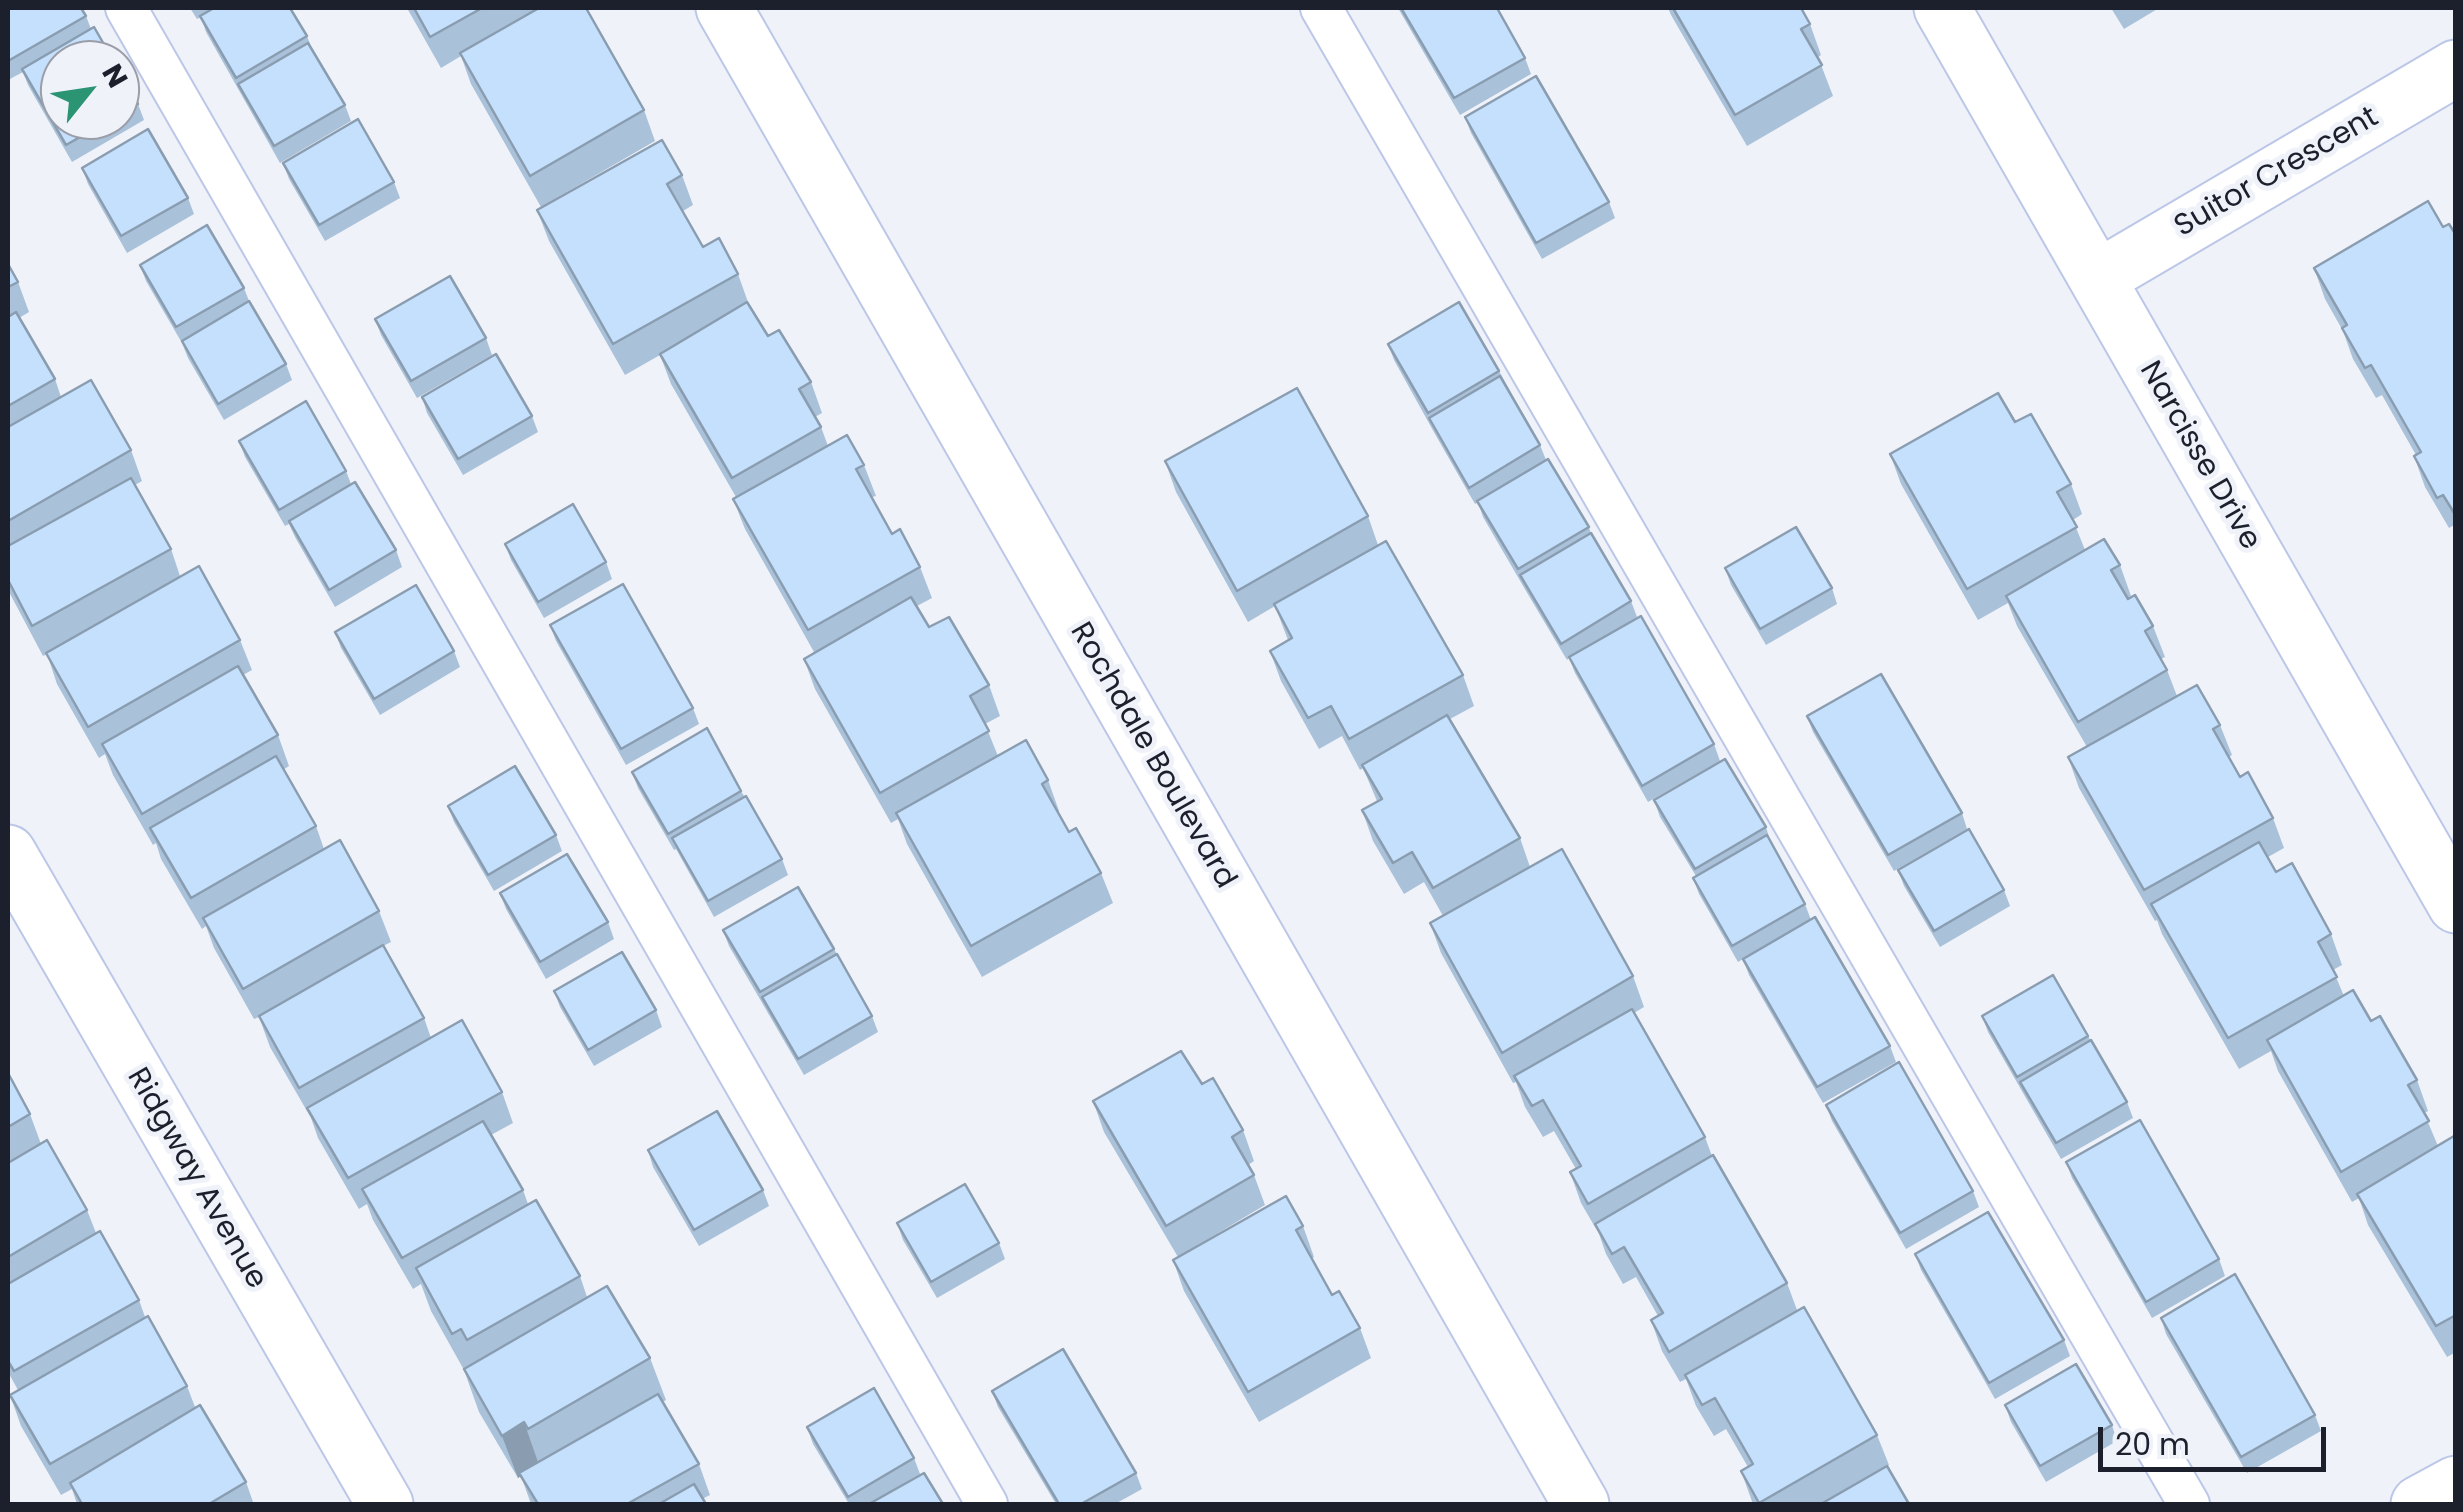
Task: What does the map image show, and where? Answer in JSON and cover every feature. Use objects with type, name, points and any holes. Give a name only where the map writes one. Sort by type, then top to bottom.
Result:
[{"type":"street","name":"Rochdale Boulevard","points":[[724,8],[1581,1504]]},
{"type":"street","name":"Narcisse Drive","points":[[1942,8],[2456,905]]},
{"type":"street","name":"Suitor Crescent","points":[[2098,278],[2456,68]]},
{"type":"street","name":"Ridgway Avenue","points":[[8,853],[385,1504]]},
{"type":"street","points":[[2419,1504],[2456,1484]]},
{"type":"lane","points":[[126,8],[987,1504]]},
{"type":"lane","points":[[1320,8],[2189,1504]]},
{"type":"building","points":[[8,8],[81,8],[86,16],[8,61]]},
{"type":"building","points":[[214,8],[290,8],[307,36],[236,78],[200,16]]},
{"type":"building","points":[[414,8],[482,8],[430,37]]},
{"type":"building","points":[[539,8],[586,8],[644,110],[530,176],[460,53]]},
{"type":"building","points":[[1401,8],[1497,8],[1525,58],[1454,98]]},
{"type":"building","points":[[1673,8],[1801,8],[1810,24],[1801,29],[1822,65],[1735,115]]},
{"type":"building","points":[[94,27],[101,40],[72,40]]},
{"type":"building","points":[[308,43],[345,105],[274,146],[238,84]]},
{"type":"building","points":[[40,58],[40,100],[22,69]]},
{"type":"building","points":[[1536,76],[1609,202],[1536,243],[1465,117]]},
{"type":"building","points":[[358,119],[394,182],[319,225],[283,163]]},
{"type":"building","points":[[148,129],[188,198],[121,236],[82,168],[129,140],[140,140],[140,134]]},
{"type":"building","points":[[662,140],[682,175],[667,184],[703,247],[719,238],[738,274],[613,344],[537,210]]},
{"type":"building","points":[[2428,201],[2443,227],[2449,224],[2456,235],[2456,516],[2443,495],[2437,498],[2414,456],[2421,452],[2371,365],[2365,368],[2342,328],[2347,325],[2314,268]]},
{"type":"building","points":[[207,225],[244,288],[176,327],[140,265]]},
{"type":"building","points":[[8,264],[18,282],[8,287]]},
{"type":"building","points":[[450,276],[486,338],[411,381],[375,319]]},
{"type":"building","points":[[249,301],[286,364],[218,404],[182,341]]},
{"type":"building","points":[[747,302],[768,336],[779,330],[811,382],[799,389],[821,427],[732,478],[660,354]]},
{"type":"building","points":[[1459,302],[1499,371],[1428,413],[1388,344]]},
{"type":"building","points":[[16,312],[55,379],[8,406],[8,317]]},
{"type":"building","points":[[496,354],[532,416],[458,459],[422,397]]},
{"type":"building","points":[[1500,376],[1540,445],[1469,488],[1429,418]]},
{"type":"building","points":[[91,380],[131,450],[8,521],[8,427]]},
{"type":"building","points":[[1297,388],[1368,516],[1237,591],[1165,461]]},
{"type":"building","points":[[1998,393],[2015,422],[2031,414],[2071,484],[2057,492],[2077,527],[1967,589],[1890,454]]},
{"type":"building","points":[[306,401],[346,471],[279,510],[239,441]]},
{"type":"building","points":[[847,435],[864,465],[856,469],[892,534],[900,529],[920,567],[808,630],[733,499]]},
{"type":"building","points":[[1548,459],[1589,527],[1518,569],[1477,501]]},
{"type":"building","points":[[131,478],[171,549],[32,626],[8,580],[8,546]]},
{"type":"building","points":[[355,482],[396,550],[329,590],[289,521]]},
{"type":"building","points":[[573,504],[606,562],[538,602],[505,544]]},
{"type":"building","points":[[1796,527],[1832,588],[1760,629],[1725,568]]},
{"type":"building","points":[[1591,533],[1631,601],[1561,644],[1520,575]]},
{"type":"building","points":[[2104,539],[2120,565],[2111,570],[2128,599],[2135,595],[2153,626],[2145,631],[2167,670],[2078,722],[2006,596]]},
{"type":"building","points":[[1386,541],[1463,675],[1349,739],[1331,706],[1308,718],[1270,651],[1292,638],[1274,604]]},
{"type":"building","points":[[199,566],[240,640],[88,727],[46,653]]},
{"type":"building","points":[[623,584],[693,708],[621,749],[550,625]]},
{"type":"building","points":[[416,585],[454,651],[374,699],[335,632]]},
{"type":"building","points":[[911,597],[929,627],[949,617],[989,685],[970,696],[989,731],[880,793],[804,659]]},
{"type":"building","points":[[1641,616],[1714,744],[1642,786],[1569,657]]},
{"type":"building","points":[[238,666],[278,735],[142,814],[102,744]]},
{"type":"building","points":[[1881,674],[1962,813],[1888,855],[1807,716]]},
{"type":"building","points":[[2197,685],[2220,725],[2213,729],[2240,777],[2248,772],[2273,818],[2144,890],[2068,757]]},
{"type":"building","points":[[1447,715],[1520,838],[1433,888],[1412,852],[1393,863],[1362,810],[1382,799],[1362,765]]},
{"type":"building","points":[[707,728],[741,791],[668,834],[632,772]]},
{"type":"building","points":[[1026,740],[1048,780],[1042,784],[1069,832],[1076,828],[1101,873],[971,946],[896,813]]},
{"type":"building","points":[[276,756],[316,826],[191,898],[150,828]]},
{"type":"building","points":[[1725,759],[1766,827],[1695,869],[1654,800]]},
{"type":"building","points":[[515,766],[556,835],[488,875],[448,806]]},
{"type":"building","points":[[746,796],[782,859],[708,901],[672,838]]},
{"type":"building","points":[[1969,829],[2004,890],[1934,931],[1898,870]]},
{"type":"building","points":[[1767,835],[1805,904],[1732,946],[1693,878]]},
{"type":"building","points":[[340,840],[379,911],[243,989],[203,918]]},
{"type":"building","points":[[2259,842],[2276,872],[2292,863],[2331,934],[2318,942],[2337,977],[2228,1038],[2151,904]]},
{"type":"building","points":[[1562,849],[1633,976],[1502,1053],[1430,923]]},
{"type":"building","points":[[567,854],[608,922],[540,962],[500,893]]},
{"type":"building","points":[[798,887],[834,949],[760,992],[723,930]]},
{"type":"building","points":[[1815,917],[1890,1046],[1817,1087],[1743,959]]},
{"type":"building","points":[[383,945],[424,1018],[299,1088],[259,1016]]},
{"type":"building","points":[[622,952],[656,1010],[588,1050],[554,991]]},
{"type":"building","points":[[837,954],[872,1016],[798,1059],[762,997]]},
{"type":"building","points":[[2053,975],[2088,1036],[2017,1077],[1982,1016]]},
{"type":"building","points":[[2353,990],[2371,1021],[2380,1016],[2417,1080],[2408,1085],[2429,1121],[2341,1172],[2267,1040]]},
{"type":"building","points":[[1632,1009],[1705,1137],[1588,1204],[1570,1172],[1581,1166],[1543,1100],[1532,1106],[1514,1076]]},
{"type":"building","points":[[462,1020],[502,1092],[348,1178],[307,1108]]},
{"type":"building","points":[[2091,1040],[2127,1102],[2056,1143],[2020,1082]]},
{"type":"building","points":[[1181,1051],[1202,1084],[1213,1078],[1243,1130],[1232,1137],[1254,1175],[1166,1226],[1093,1101]]},
{"type":"building","points":[[1899,1062],[1973,1191],[1900,1233],[1826,1105]]},
{"type":"building","points":[[8,1073],[30,1114],[8,1127]]},
{"type":"building","points":[[717,1111],[763,1190],[694,1230],[648,1150]]},
{"type":"building","points":[[2140,1120],[2219,1259],[2146,1302],[2066,1162]]},
{"type":"building","points":[[483,1121],[523,1190],[402,1258],[362,1189]]},
{"type":"building","points":[[2454,1136],[2456,1315],[2436,1326],[2357,1194]]},
{"type":"building","points":[[47,1140],[87,1210],[8,1257],[8,1163]]},
{"type":"building","points":[[1713,1155],[1787,1283],[1669,1352],[1651,1320],[1663,1313],[1624,1247],[1612,1254],[1595,1224]]},
{"type":"building","points":[[965,1184],[999,1243],[931,1282],[897,1223]]},
{"type":"building","points":[[1286,1196],[1303,1226],[1296,1230],[1332,1295],[1339,1291],[1360,1328],[1248,1392],[1173,1260]]},
{"type":"building","points":[[536,1200],[580,1276],[467,1340],[461,1329],[452,1334],[416,1268]]},
{"type":"building","points":[[1988,1212],[2064,1340],[1989,1383],[1915,1254]]},
{"type":"building","points":[[100,1231],[139,1300],[14,1371],[8,1361],[8,1284]]},
{"type":"building","points":[[2235,1274],[2315,1415],[2241,1457],[2161,1318]]},
{"type":"building","points":[[607,1286],[650,1358],[528,1429],[524,1422],[502,1436],[464,1369]]},
{"type":"building","points":[[1804,1307],[1877,1435],[1759,1503],[1741,1471],[1753,1464],[1715,1398],[1702,1405],[1685,1375]]},
{"type":"building","points":[[148,1316],[187,1386],[50,1464],[10,1395]]},
{"type":"building","points":[[1063,1349],[1136,1473],[1081,1504],[1059,1504],[992,1391]]},
{"type":"building","points":[[2076,1364],[2112,1425],[2040,1466],[2005,1405]]},
{"type":"building","points":[[874,1388],[914,1458],[848,1497],[807,1427]]},
{"type":"building","points":[[658,1394],[699,1464],[627,1504],[538,1504],[519,1473]]},
{"type":"building","points":[[200,1405],[246,1482],[209,1504],[82,1504],[70,1483]]},
{"type":"building","points":[[1887,1466],[1909,1504],[1821,1504]]},
{"type":"building","points":[[924,1473],[943,1504],[869,1504]]},
{"type":"building","points":[[694,1484],[706,1504],[659,1504]]}]
